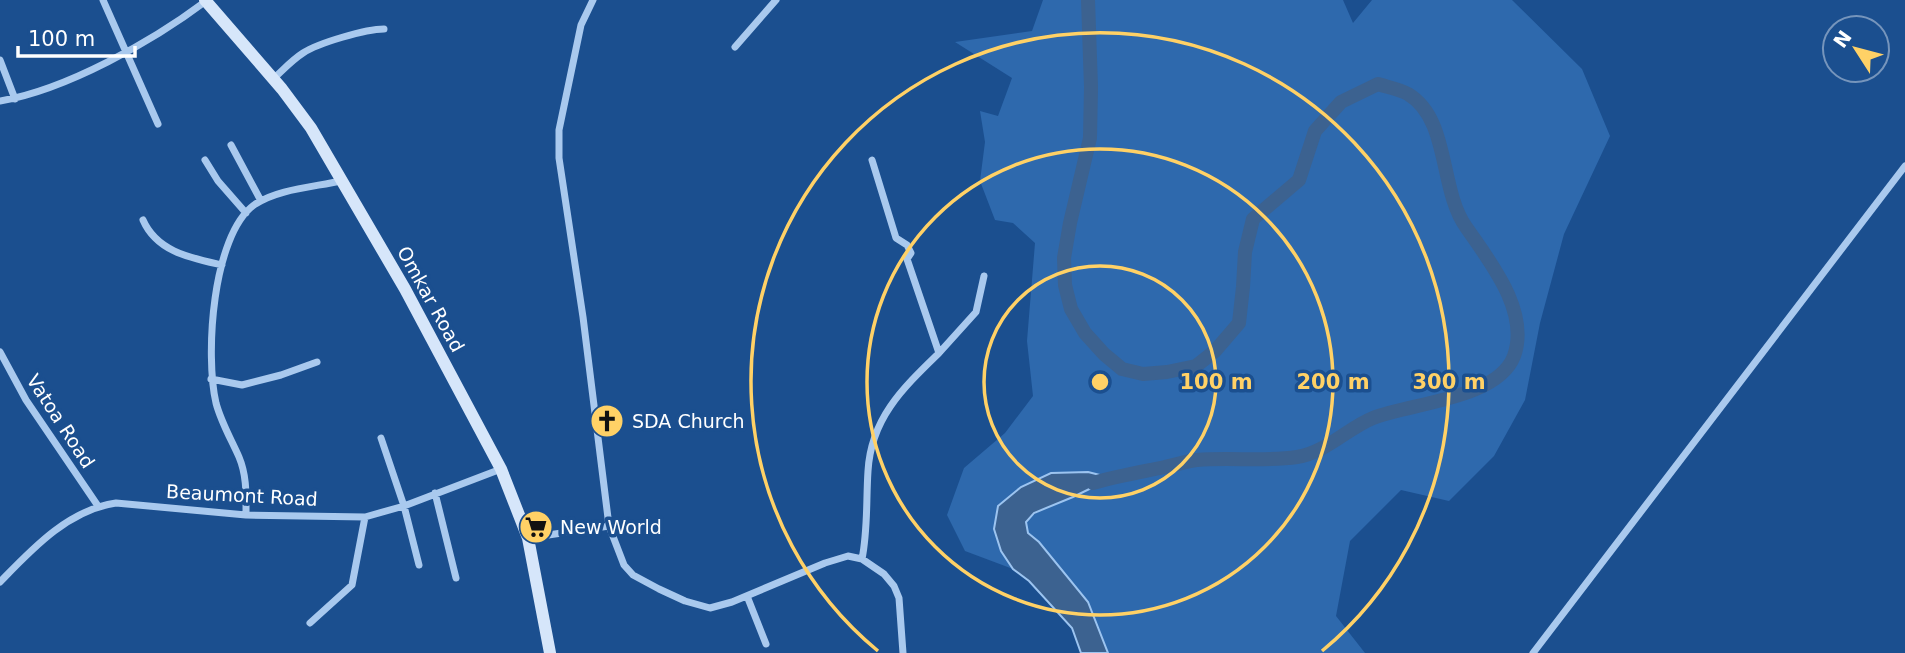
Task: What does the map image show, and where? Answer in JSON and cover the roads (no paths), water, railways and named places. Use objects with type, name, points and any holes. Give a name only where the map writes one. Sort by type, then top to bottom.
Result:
[{"type":"street","points":[[103,0],[158,124]]},
{"type":"street","points":[[593,0],[579,34],[559,130],[559,158],[583,317],[609,526],[624,565],[633,575],[659,589],[685,601],[710,608],[848,556],[862,558],[884,574],[894,586],[899,598],[903,653]]},
{"type":"street","points":[[735,47],[776,0]]},
{"type":"street","points":[[0,102],[67,80],[171,27],[206,1]]},
{"type":"street","name":"Omkar Road","points":[[206,1],[311,128],[405,289],[502,469],[528,538],[550,653]]},
{"type":"street","points":[[273,79],[314,47],[365,31],[384,29]]},
{"type":"street","points":[[0,60],[15,99]]},
{"type":"street","points":[[230,145],[261,201]]},
{"type":"street","points":[[205,160],[218,181],[246,213]]},
{"type":"street","points":[[872,160],[896,238],[911,253],[907,259],[939,353]]},
{"type":"street","points":[[1533,653],[1905,166]]},
{"type":"street","points":[[246,515],[247,487],[240,459],[217,406],[211,379],[214,303],[222,265],[231,238],[246,213],[261,201],[284,193],[341,181]]},
{"type":"street","points":[[143,220],[160,244],[176,252],[222,265]]},
{"type":"street","points":[[862,558],[866,539],[868,470],[879,422],[893,401],[976,312],[984,275]]},
{"type":"street","name":"Vatoa Road","points":[[0,352],[26,400],[98,506]]},
{"type":"street","points":[[211,379],[242,385],[317,362]]},
{"type":"street","points":[[381,438],[404,506],[419,565]]},
{"type":"street","name":"Beaumont Road","points":[[0,582],[60,528],[98,506],[116,503],[246,515],[365,517],[404,506],[502,469]]},
{"type":"street","points":[[435,494],[456,578]]},
{"type":"street","points":[[310,624],[352,585],[365,517]]},
{"type":"street","points":[[528,538],[609,526]]},
{"type":"street","points":[[747,596],[766,644]]},
{"type":"waterway","points":[[1088,0],[1090,138],[1064,258],[1065,285],[1071,309],[1085,333],[1122,369],[1143,374],[1167,372],[1196,366],[1215,351],[1239,323],[1245,252],[1253,219],[1299,180],[1315,131],[1341,102],[1378,84],[1408,94],[1421,105],[1431,120],[1457,211],[1505,288],[1517,322],[1518,339],[1514,356],[1505,370],[1491,382],[1452,398],[1373,418],[1307,455],[1272,459],[1193,461],[1093,483]]},
{"type":"place","name":"SDA Church","points":[[607,421]]},
{"type":"place","name":"New World","points":[[536,527]]}]
